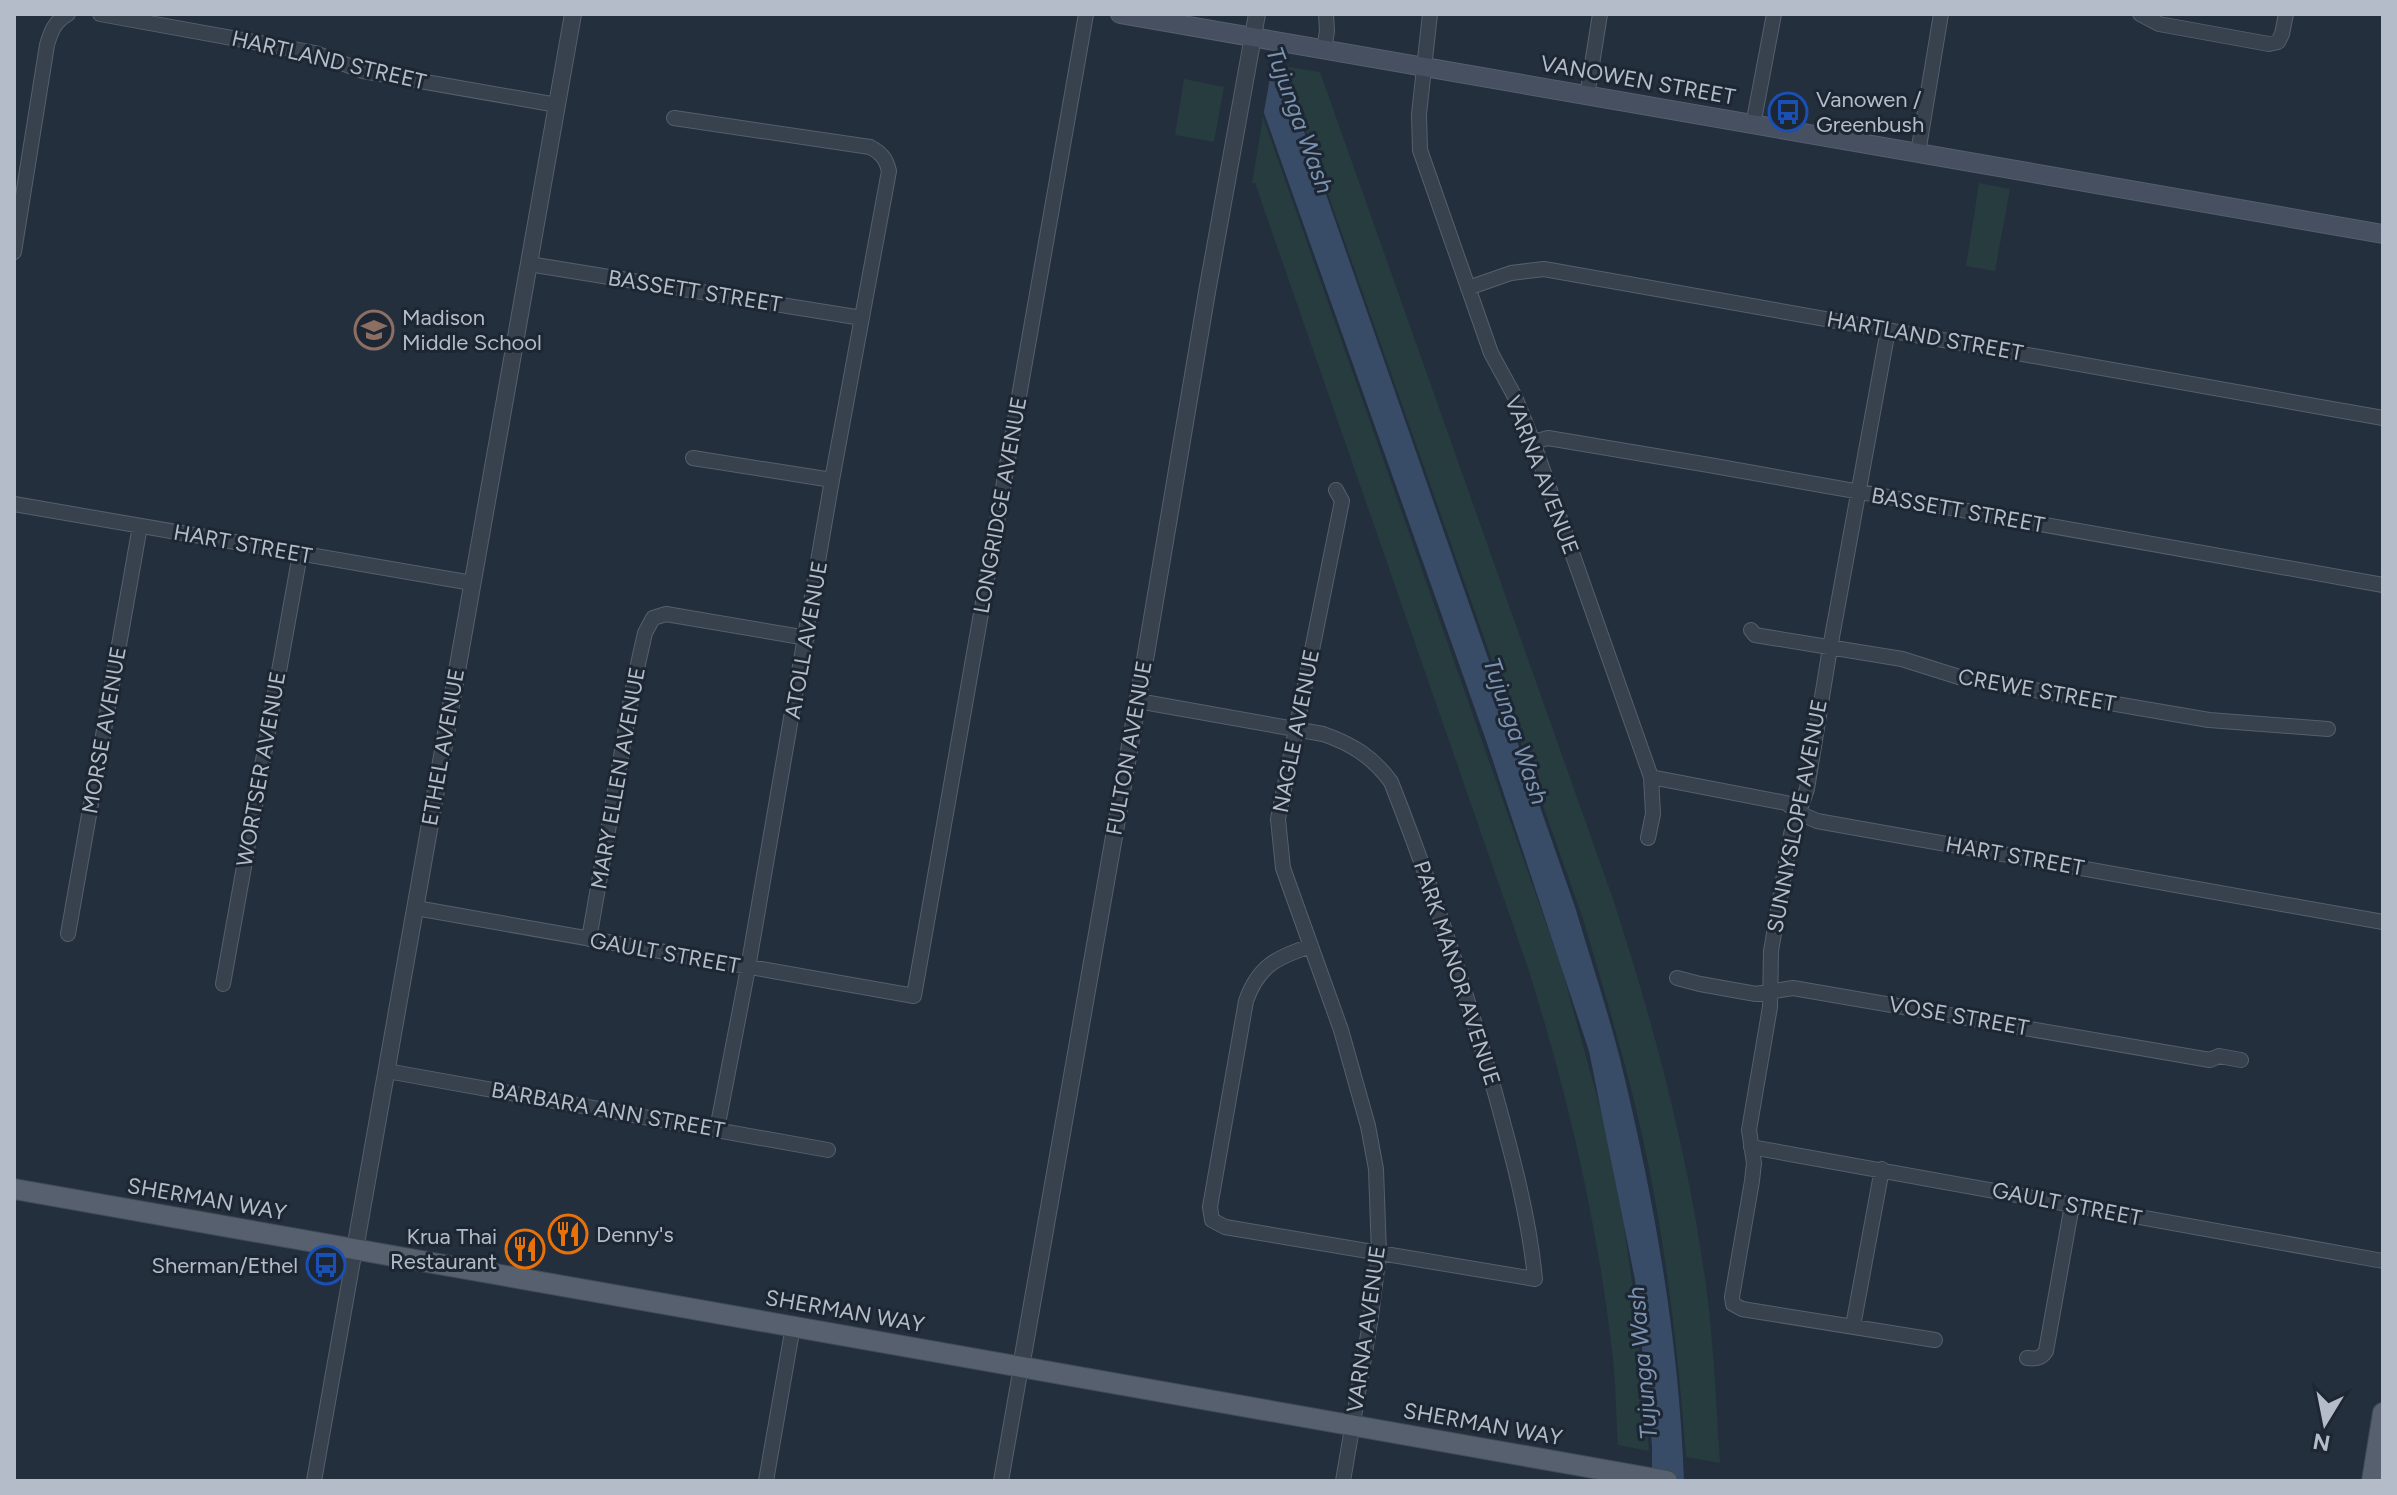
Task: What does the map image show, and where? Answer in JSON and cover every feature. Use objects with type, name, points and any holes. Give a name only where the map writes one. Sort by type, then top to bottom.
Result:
[{"type":"main road","name":"VANOWEN STREET","points":[[1120,14],[2383,234]]},
{"type":"main road","name":"SHERMAN WAY","points":[[14,1189],[1667,1481]]},
{"type":"main road","points":[[2372,1481],[2383,1413]]},
{"type":"street","name":"HARTLAND STREET","points":[[100,14],[315,53],[363,71],[557,105]]},
{"type":"street","name":"ETHEL AVENUE","points":[[314,1481],[573,14]]},
{"type":"street","name":"LONGRIDGE AVENUE","points":[[914,996],[1086,14]]},
{"type":"street","name":"FULTON AVENUE","points":[[1001,1481],[1257,14]]},
{"type":"street","points":[[1324,49],[1326,14]]},
{"type":"street","points":[[1423,67],[1430,14]]},
{"type":"street","points":[[1587,96],[1600,14]]},
{"type":"street","points":[[1753,125],[1774,14]]},
{"type":"street","points":[[1918,153],[1941,14]]},
{"type":"street","points":[[2140,14],[2159,24],[2269,44],[2278,42],[2286,14]]},
{"type":"street","points":[[14,252],[47,45],[50,33],[63,17]]},
{"type":"street","name":"VARNA AVENUE","points":[[1423,67],[1418,130],[1420,150],[1491,353],[1515,397],[1533,442],[1651,777],[1653,814],[1648,838]]},
{"type":"street","name":"ATOLL AVENUE","points":[[674,118],[864,146],[880,153],[887,161],[889,171],[717,1129]]},
{"type":"street","name":"BASSETT STREET","points":[[529,264],[862,318]]},
{"type":"street","name":"HARTLAND STREET","points":[[1468,288],[1511,273],[1544,269],[2383,418]]},
{"type":"street","name":"SUNNYSLOPE AVENUE","points":[[1853,1326],[1742,1309],[1733,1304],[1732,1297],[1752,1181],[1754,1163],[1750,1124],[1771,991],[1771,951],[1791,834],[1807,789],[1888,330]]},
{"type":"street","name":"BASSETT STREET","points":[[1533,442],[1548,438],[1724,467],[2383,585]]},
{"type":"street","points":[[693,458],[832,480]]},
{"type":"street","name":"NAGLE AVENUE","points":[[1311,946],[1283,868],[1278,819],[1342,501],[1336,490]]},
{"type":"street","name":"HART STREET","points":[[14,504],[472,583]]},
{"type":"street","name":"MORSE AVENUE","points":[[68,934],[140,526]]},
{"type":"street","name":"WORTSER AVENUE","points":[[223,984],[300,554]]},
{"type":"street","name":"MARY ELLEN AVENUE","points":[[589,939],[634,682],[645,633],[653,618],[666,614],[807,638]]},
{"type":"street","name":"CREWE STREET","points":[[1751,630],[1755,635],[1902,659],[1959,677],[2209,720],[2328,729]]},
{"type":"street","points":[[1138,701],[1295,729]]},
{"type":"street","name":"PARK MANOR AVENUE","points":[[1295,729],[1347,742],[1380,767],[1391,782],[1474,1018],[1511,1148],[1535,1279],[1379,1254]]},
{"type":"street","name":"HART STREET","points":[[1651,777],[1786,803],[1817,821],[2383,922]]},
{"type":"street","name":"GAULT STREET","points":[[416,908],[914,996]]},
{"type":"street","points":[[1311,946],[1274,961],[1251,986],[1210,1207],[1212,1220],[1225,1227],[1379,1254]]},
{"type":"street","name":"VARNA AVENUE","points":[[1311,946],[1341,1030],[1368,1126],[1376,1169],[1379,1254],[1343,1481]]},
{"type":"street","name":"VOSE STREET","points":[[1677,978],[1756,994],[1793,988],[2210,1060],[2219,1056],[2241,1060]]},
{"type":"street","name":"BARBARA ANN STREET","points":[[387,1071],[828,1150]]},
{"type":"street","name":"GAULT STREET","points":[[1751,1147],[2383,1261]]},
{"type":"street","points":[[1882,1169],[1853,1326],[1935,1340]]},
{"type":"street","points":[[2027,1358],[2043,1356],[2072,1205]]},
{"type":"street","points":[[766,1481],[793,1326]]},
{"type":"green space","points":[[1283,66],[1320,72],[1614,902],[1670,1095],[1691,1193],[1709,1314],[1720,1463],[1686,1457],[1670,1297],[1651,1178],[1630,1084],[1584,922]]},
{"type":"green space","points":[[1184,79],[1224,87],[1214,142],[1175,135]]},
{"type":"green space","points":[[1263,117],[1561,966],[1604,1122],[1624,1227],[1649,1451],[1618,1445],[1613,1359],[1590,1209],[1556,1062],[1527,965],[1255,183],[1252,183]]},
{"type":"green space","points":[[1979,183],[2010,189],[1995,271],[1966,266]]},
{"type":"water","name":"Tujunga Wash","points":[[1229,14],[1263,14],[1575,907],[1620,1059],[1654,1216],[1677,1375],[1684,1481],[1652,1481],[1652,1445],[1635,1280],[1589,1051],[1487,743]]},
{"type":"pier","points":[[1225,14],[1265,14],[1283,66],[1270,78],[1263,117]]},
{"type":"place","name":"Vanowen / Greenbush","points":[[1788,112]]},
{"type":"place","name":"Madison Middle School","points":[[374,330]]},
{"type":"place","name":"Denny's","points":[[568,1234]]},
{"type":"place","name":"Krua Thai Restaurant","points":[[525,1249]]},
{"type":"place","name":"Sherman/Ethel","points":[[326,1265]]}]
